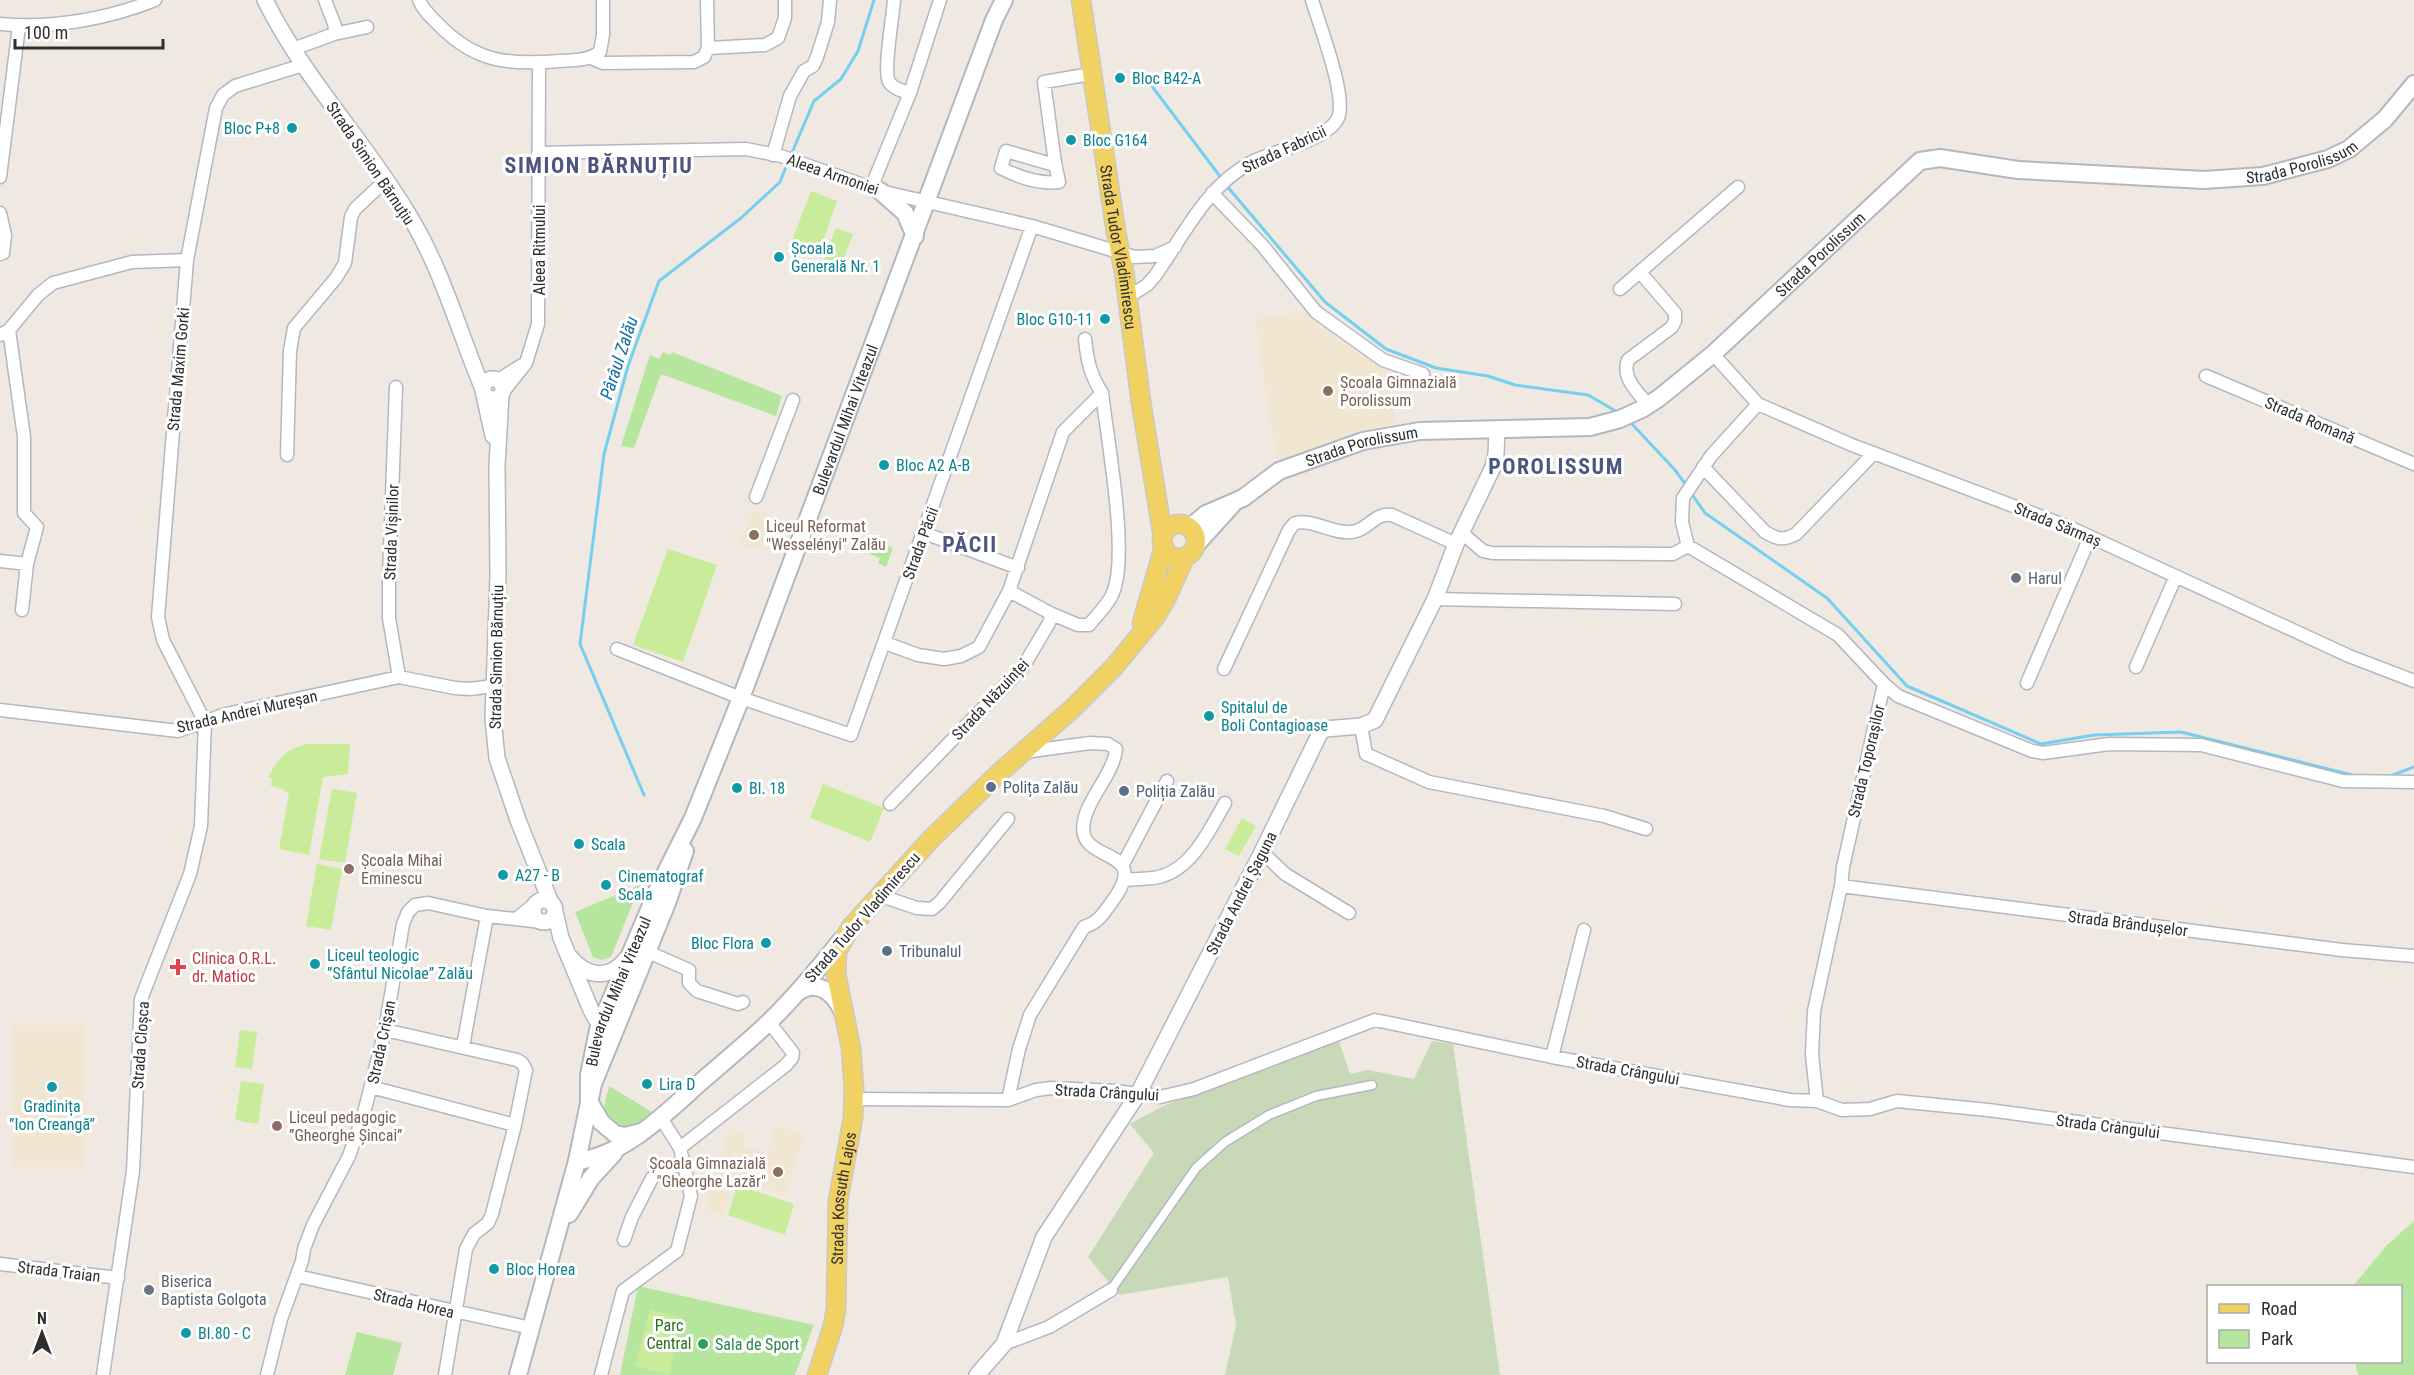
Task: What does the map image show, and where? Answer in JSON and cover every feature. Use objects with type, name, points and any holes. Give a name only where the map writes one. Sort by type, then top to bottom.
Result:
[{"type":"main road","name":"Bulevardul Mihai Viteazul","points":[[994,20],[998,0]]},
{"type":"main road","name":"Bulevardul Mihai Viteazul","points":[[608,1026],[648,952],[680,867],[693,818],[734,695],[915,236],[994,20],[1004,0]]},
{"type":"main road","name":"Strada Tudor Vladimirescu","points":[[1081,0],[1128,297],[1141,402],[1158,495],[1163,542],[1149,605],[1130,648]]},
{"type":"main road","name":"Strada Porolissum","points":[[1186,526],[1233,503],[1279,471],[1363,441],[1420,431],[1590,427],[1620,419],[1648,405],[1713,354],[1920,161],[1940,158],[2018,170],[2204,180],[2263,176],[2328,159],[2349,149],[2385,119],[2414,84]]},
{"type":"main road","points":[[875,189],[905,213],[915,236]]},
{"type":"main road","points":[[1158,495],[1186,526],[1195,536],[1190,552],[1170,555],[1163,542],[1169,528],[1186,526]]},
{"type":"main road","name":"Strada Porolissum","points":[[1190,552],[1233,503]]},
{"type":"main road","name":"Strada Tudor Vladimirescu","points":[[577,1161],[593,1158],[621,1146],[661,1118],[769,1022],[815,973],[878,895],[956,814],[1084,698],[1130,648],[1150,624],[1166,599],[1190,552]]},
{"type":"main road","name":"Bulevardul Mihai Viteazul","points":[[518,1375],[577,1161],[589,1101],[589,1075],[608,1026],[630,954],[661,882],[693,818]]},
{"type":"main road","name":"Strada Kossuth Lajos","points":[[817,1375],[833,1326],[836,1309],[838,1201],[854,1099],[852,1064],[835,962],[843,938]]},
{"type":"main road","points":[[815,973],[821,968],[829,968],[834,974],[838,987]]},
{"type":"main road","name":"Strada Kossuth Lajos","points":[[798,992],[812,986],[825,989],[838,1002],[845,1020]]},
{"type":"main road","points":[[589,1101],[601,1122],[615,1134],[625,1136],[640,1132]]},
{"type":"main road","points":[[554,1247],[585,1187],[621,1146]]},
{"type":"street","points":[[0,24],[19,26],[58,23],[126,12],[155,0]]},
{"type":"street","name":"Strada Simion Bărnuțiu","points":[[265,0],[292,49],[408,212],[425,245],[463,334],[468,354],[494,388],[498,576],[492,720],[497,758],[541,881],[545,911],[561,938],[591,1010],[608,1026]]},
{"type":"street","points":[[325,0],[335,26],[334,33]]},
{"type":"street","points":[[419,0],[422,8],[453,40],[473,52],[499,61],[539,63],[591,58],[603,63],[694,62],[704,57],[708,48],[707,0]]},
{"type":"street","points":[[591,58],[600,52],[603,36],[603,0]]},
{"type":"street","points":[[708,48],[765,45],[778,38],[785,18],[785,0]]},
{"type":"street","points":[[777,156],[790,96],[804,71],[813,66],[817,57],[828,22],[830,0]]},
{"type":"street","points":[[894,0],[887,73],[891,85],[910,93]]},
{"type":"street","points":[[875,189],[910,93],[940,0]]},
{"type":"street","name":"Strada Fabricii","points":[[1128,297],[1147,285],[1215,190],[1231,175],[1252,161],[1320,135],[1333,127],[1338,118],[1341,100],[1312,0]]},
{"type":"street","points":[[0,177],[19,26]]},
{"type":"street","points":[[292,49],[334,33],[367,27]]},
{"type":"street","name":"Aleea Ritmului","points":[[494,388],[526,363],[539,313],[539,63]]},
{"type":"street","name":"Strada Maxim Gorki","points":[[205,722],[163,640],[158,617],[187,260],[216,108],[223,95],[235,86],[303,65]]},
{"type":"street","points":[[1054,163],[1044,82],[1091,74]]},
{"type":"street","name":"Aleea Armoniei","points":[[538,153],[746,149],[798,162],[875,189],[1032,226],[1120,252]]},
{"type":"street","points":[[287,454],[290,351],[294,328],[336,278],[345,263],[348,252],[348,228],[355,209],[386,180]]},
{"type":"street","points":[[1620,289],[1738,187]]},
{"type":"street","points":[[1215,190],[1316,312],[1383,360],[1423,374]]},
{"type":"street","points":[[0,213],[5,235],[3,253],[0,254]]},
{"type":"street","name":"Strada Păcii","points":[[734,695],[851,735],[1032,226]]},
{"type":"street","points":[[1120,252],[1144,257],[1165,253],[1175,247]]},
{"type":"street","points":[[22,610],[27,564],[37,526],[24,513],[24,437],[4,333],[38,295],[53,283],[132,262],[187,260]]},
{"type":"street","points":[[1640,272],[1676,313],[1672,327],[1628,360],[1626,364],[1627,376],[1648,405]]},
{"type":"street","points":[[1009,591],[1078,625],[1089,625],[1112,595],[1120,544],[1102,393],[1093,379],[1088,364],[1085,339]]},
{"type":"street","name":"Strada Sărmaș","points":[[1713,354],[1758,404],[1874,453],[2090,537],[2349,656],[2414,681]]},
{"type":"street","name":"Strada Romană","points":[[2206,376],[2414,464]]},
{"type":"street","name":"Strada Vișinilor","points":[[396,387],[389,618],[399,677]]},
{"type":"street","points":[[885,643],[918,655],[944,659],[961,656],[979,647],[1009,591],[1018,568],[1063,432],[1102,393]]},
{"type":"street","points":[[756,497],[794,400]]},
{"type":"street","points":[[1224,669],[1289,531],[1295,523],[1303,522],[1347,533],[1360,531],[1384,514],[1459,538],[1483,551],[1492,553],[1673,554],[1688,546],[1682,522],[1683,498],[1710,456],[1758,404]]},
{"type":"street","points":[[1497,430],[1493,467],[1459,538],[1435,599],[1376,720],[1361,726],[1366,754],[1429,782],[1604,816],[1646,829]]},
{"type":"street","points":[[1703,467],[1765,532],[1777,539],[1787,539],[1796,534],[1874,453]]},
{"type":"street","points":[[924,533],[1018,568]]},
{"type":"street","points":[[2027,683],[2090,537]]},
{"type":"street","name":"Strada Toporașilor","points":[[1688,546],[1838,635],[1884,684],[1814,1011],[1812,1055],[1817,1101]]},
{"type":"street","points":[[0,561],[27,564]]},
{"type":"street","points":[[2136,667],[2176,576]]},
{"type":"street","points":[[1435,599],[1675,604]]},
{"type":"street","name":"Strada Năzuinței","points":[[890,804],[1023,667],[1053,614]]},
{"type":"street","points":[[617,649],[734,695]]},
{"type":"street","name":"Strada Andrei Mureșan","points":[[0,711],[178,731],[226,714],[399,677],[462,688],[493,686]]},
{"type":"street","points":[[1884,684],[1898,696],[2032,751],[2043,753],[2109,744],[2200,745],[2343,781],[2414,782]]},
{"type":"street","name":"Strada Cloșca","points":[[103,1375],[133,1171],[141,999],[190,874],[201,826],[205,722]]},
{"type":"street","name":"Strada Andrei Șaguna","points":[[977,1375],[1004,1344],[1044,1237],[1138,1094],[1320,733],[1325,729],[1361,726]]},
{"type":"street","points":[[1008,1100],[1019,1048],[1030,1015],[1084,927],[1095,924],[1123,886],[1126,876],[1122,866],[1090,845],[1084,838],[1083,822],[1116,749],[1108,744],[1090,742],[1023,752]]},
{"type":"street","points":[[1122,866],[1167,781]]},
{"type":"street","points":[[1125,880],[1161,877],[1179,869],[1204,840],[1225,803]]},
{"type":"street","points":[[878,895],[917,908],[932,909],[1008,819]]},
{"type":"street","points":[[1262,852],[1285,874],[1349,913]]},
{"type":"street","name":"Strada Brândușelor","points":[[1841,886],[2320,947],[2414,956]]},
{"type":"street","name":"Strada Crișan","points":[[267,1375],[281,1319],[313,1225],[349,1156],[371,1088],[385,1030],[403,924],[408,912],[415,905],[428,903],[487,916],[516,919],[545,911]]},
{"type":"street","points":[[516,919],[545,911]]},
{"type":"street","points":[[463,1046],[487,916]]},
{"type":"street","points":[[1552,1058],[1584,930]]},
{"type":"street","points":[[648,952],[689,970],[689,983],[697,991],[738,1004],[743,1002]]},
{"type":"street","points":[[568,954],[577,965],[584,969],[607,974],[621,966],[630,954]]},
{"type":"street","name":"Strada Crângului","points":[[854,1099],[1008,1100],[1036,1090],[1051,1088],[1160,1097],[1194,1089],[1375,1020],[1552,1058],[1790,1100],[1817,1101],[1842,1110],[1870,1109],[1897,1101],[1988,1110],[2414,1167]]},
{"type":"street","points":[[624,1240],[632,1217],[652,1178],[792,1058],[793,1053],[769,1022]]},
{"type":"street","points":[[385,1030],[463,1046],[522,1063],[526,1070],[515,1125],[492,1214],[488,1223],[474,1234],[466,1249],[445,1375]]},
{"type":"street","points":[[1004,1344],[1048,1326],[1111,1290],[1196,1168],[1225,1142],[1269,1115],[1316,1096],[1372,1085]]},
{"type":"street","points":[[371,1088],[515,1125]]},
{"type":"street","points":[[601,1375],[623,1291],[677,1251],[691,1196],[682,1154],[661,1118]]},
{"type":"street","name":"Strada Traian","points":[[0,1264],[118,1278]]},
{"type":"street","name":"Strada Horea","points":[[297,1276],[531,1328]]},
{"type":"shaded area","name":"Școala Gimnazială Porolissum","points":[[1312,311],[1386,359],[1395,424],[1362,431],[1317,447],[1277,465],[1255,319]]},
{"type":"shaded area","name":"Liceul Reformat \"Wesselényi\" Zalău","points":[[753,509],[772,516],[760,551],[740,543]]},
{"type":"shaded area","points":[[13,1025],[84,1025],[84,1166],[14,1167]]},
{"type":"shaded area","name":"Școala Gimnazială \"Gheorghe Lazăr\"","points":[[776,1126],[804,1135],[786,1195],[763,1188],[765,1179],[761,1178],[764,1168],[758,1166],[756,1175],[737,1170],[723,1215],[705,1209],[729,1127],[746,1133],[743,1145],[762,1151],[760,1157],[766,1159]]},
{"type":"green space","points":[[811,191],[837,201],[819,253],[791,243]]},
{"type":"green space","points":[[836,228],[853,234],[840,269],[823,262]]},
{"type":"green space","points":[[663,352],[670,355],[672,352],[782,396],[776,416],[661,374],[634,448],[621,446],[650,355],[659,359]]},
{"type":"green space","points":[[866,538],[893,548],[886,567],[878,563],[880,558],[862,551]]},
{"type":"green space","points":[[668,549],[717,565],[683,662],[633,645]]},
{"type":"green space","points":[[308,744],[350,744],[348,774],[323,777],[309,855],[279,849],[289,794],[280,788],[271,786],[272,778],[268,777],[288,751]]},
{"type":"green space","points":[[823,784],[884,808],[870,842],[810,818]]},
{"type":"green space","points":[[332,789],[357,793],[345,863],[319,859]]},
{"type":"green space","points":[[1242,818],[1256,826],[1239,856],[1225,849]]},
{"type":"green space","points":[[317,864],[342,869],[331,930],[306,926]]},
{"type":"green space","points":[[640,885],[611,957],[602,960],[593,957],[575,912]]},
{"type":"green space","points":[[240,1030],[257,1032],[252,1069],[235,1067]]},
{"type":"green space","points":[[1339,1041],[1350,1074],[1368,1070],[1414,1079],[1432,1041],[1453,1044],[1500,1375],[1225,1375],[1236,1325],[1228,1277],[1119,1295],[1088,1257],[1154,1153],[1130,1124],[1163,1106]]},
{"type":"green space","points":[[241,1081],[264,1084],[258,1124],[235,1120]]},
{"type":"green space","points":[[609,1086],[652,1112],[644,1122],[632,1130],[614,1129],[604,1108]]},
{"type":"green space","points":[[737,1185],[794,1204],[785,1235],[728,1215]]},
{"type":"green space","points":[[2414,1221],[2414,1375],[2358,1375],[2355,1363],[2402,1363],[2402,1285],[2354,1285],[2386,1246]]},
{"type":"green space","name":"Parc Central","points":[[638,1286],[814,1325],[795,1375],[620,1375]]},
{"type":"green space","points":[[650,1309],[682,1318],[669,1375],[635,1366]]},
{"type":"green space","points":[[357,1332],[402,1343],[393,1375],[345,1375]]},
{"type":"waterway","name":"Pârâul Zalău","points":[[791,155],[814,101],[841,79],[858,51],[874,0]]},
{"type":"waterway","points":[[1148,81],[1222,179]]},
{"type":"waterway","name":"Pârâul Zalău","points":[[644,795],[580,644],[604,454],[628,366],[659,281],[741,218],[780,182],[788,162]]},
{"type":"waterway","points":[[1226,185],[1325,302],[1386,349],[1436,368],[1488,376],[1515,385],[1588,395],[1614,410]]},
{"type":"waterway","points":[[1631,423],[1686,485]]},
{"type":"waterway","points":[[1691,493],[1705,513],[1827,598],[1907,686],[2041,744],[2094,735],[2181,732],[2352,775]]},
{"type":"waterway","points":[[2388,777],[2414,767]]},
{"type":"place","name":"Bloc B42-A","points":[[1120,78]]},
{"type":"place","name":"Bloc P+8","points":[[292,128]]},
{"type":"place","name":"Bloc G164","points":[[1071,140]]},
{"type":"place","name":"Școala Generală Nr. 1","points":[[779,257]]},
{"type":"place","name":"Bloc G10-11","points":[[1105,319]]},
{"type":"place","name":"Școala Gimnazială Porolissum","points":[[1328,391]]},
{"type":"place","name":"Bloc A2 A-B","points":[[884,465]]},
{"type":"place","name":"Liceul Reformat \"Wesselényi\" Zalău","points":[[754,535]]},
{"type":"place","name":"Harul","points":[[2016,578]]},
{"type":"place","name":"Spitalul de Boli Contagioase","points":[[1209,716]]},
{"type":"place","name":"Polița Zalău","points":[[991,787]]},
{"type":"place","name":"Bl. 18","points":[[737,788]]},
{"type":"place","name":"Poliția Zalău","points":[[1124,791]]},
{"type":"place","name":"Scala","points":[[579,844]]},
{"type":"place","name":"Școala Mihai Eminescu","points":[[349,869]]},
{"type":"place","name":"A27 - B","points":[[503,875]]},
{"type":"place","name":"Cinematograf Scala","points":[[606,885]]},
{"type":"place","name":"Bloc Flora","points":[[766,943]]},
{"type":"place","name":"Tribunalul","points":[[887,951]]},
{"type":"place","name":"Liceul teologic ”Sfântul Nicolae” Zalău","points":[[315,964]]},
{"type":"place","name":"Clinica O.R.L. dr. Matioc","points":[[178,967]]},
{"type":"place","name":"Lira D","points":[[647,1084]]},
{"type":"place","name":"Gradinița ”Ion Creangă”","points":[[52,1087]]},
{"type":"place","name":"Liceul pedagogic ”Gheorghe Șincai”","points":[[277,1126]]},
{"type":"place","name":"Școala Gimnazială \"Gheorghe Lazăr\"","points":[[778,1172]]},
{"type":"place","name":"Bloc Horea","points":[[494,1269]]},
{"type":"place","name":"Biserica Baptista Golgota","points":[[149,1290]]},
{"type":"place","name":"Bl.80 - C","points":[[186,1333]]},
{"type":"place","name":"Sala de Sport","points":[[703,1344]]},
{"type":"district","name":"SIMION BĂRNUȚIU","points":[[599,165]]},
{"type":"district","name":"POROLISSUM","points":[[1556,466]]},
{"type":"district","name":"PĂCII","points":[[970,544]]}]
